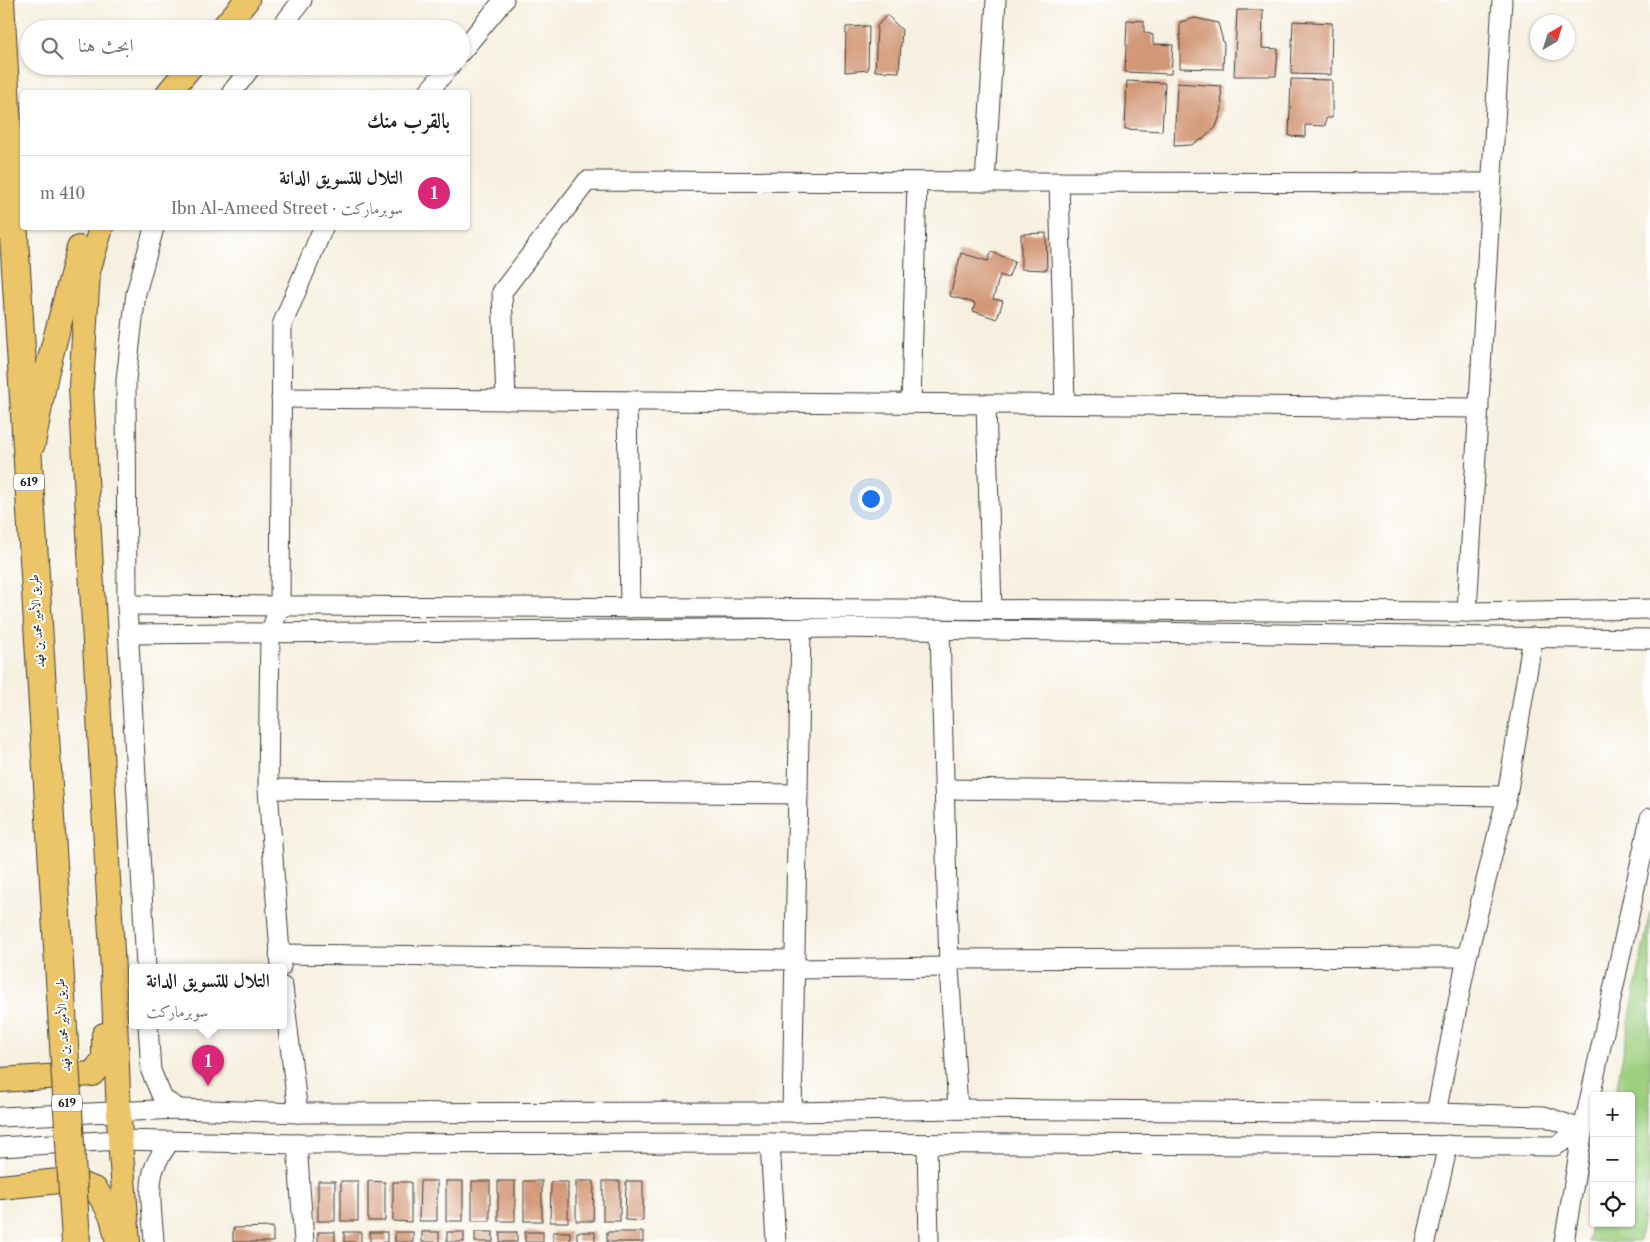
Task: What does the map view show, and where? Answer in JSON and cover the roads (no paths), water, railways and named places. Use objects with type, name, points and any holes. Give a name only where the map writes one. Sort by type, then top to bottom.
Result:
[{"type":"highway","name":"طريق الأمير محمد بن فهد","points":[[0,0],[76,1242]]},
{"type":"main road","points":[[229,20],[246,0]]},
{"type":"main road","points":[[171,90],[183,75]]},
{"type":"main road","points":[[28,468],[46,374],[82,234],[85,230]]},
{"type":"main road","points":[[100,230],[88,272],[80,387],[113,970],[120,1140],[128,1242]]},
{"type":"main road","points":[[0,1080],[92,1074],[104,1060],[105,1000],[113,970]]},
{"type":"main road","points":[[0,1187],[69,1180],[96,1190],[112,1218],[118,1242]]},
{"type":"street","points":[[287,20],[302,0]]},
{"type":"street","points":[[470,41],[504,0]]},
{"type":"street","points":[[985,182],[996,0]]},
{"type":"street","points":[[1467,612],[1502,0]]},
{"type":"street","points":[[234,90],[245,75]]},
{"type":"street","points":[[430,90],[442,75]]},
{"type":"street","points":[[506,400],[502,292],[587,181],[1491,183]]},
{"type":"street","points":[[911,403],[917,182]]},
{"type":"street","points":[[1059,182],[1065,404]]},
{"type":"street","points":[[146,964],[127,605],[126,380],[136,293],[153,230]]},
{"type":"street","points":[[322,230],[282,324],[280,606],[270,633],[268,789],[280,961],[796,964],[1467,958]]},
{"type":"street","points":[[281,398],[1479,408]]},
{"type":"street","points":[[627,401],[630,608]]},
{"type":"street","points":[[986,404],[992,609]]},
{"type":"street","points":[[127,605],[1467,612],[1650,609]]},
{"type":"street","points":[[128,634],[801,628],[1650,638]]},
{"type":"street","points":[[792,1112],[801,628]]},
{"type":"street","points":[[940,629],[949,963],[958,1110]]},
{"type":"street","points":[[1436,1114],[1467,958],[1507,796],[1533,637]]},
{"type":"street","points":[[268,789],[798,794]]},
{"type":"street","points":[[944,789],[1507,796]]},
{"type":"street","points":[[1564,1242],[1583,1130],[1650,818]]},
{"type":"street","points":[[287,1021],[298,1113]]},
{"type":"street","points":[[148,1029],[151,1071],[163,1099],[179,1109]]},
{"type":"street","points":[[0,1116],[179,1109],[298,1113],[958,1110],[1436,1114],[1544,1116],[1583,1130]]},
{"type":"street","points":[[0,1147],[120,1140],[297,1144],[770,1143],[1555,1146],[1583,1130]]},
{"type":"street","points":[[154,1242],[153,1172],[159,1157],[170,1141]]},
{"type":"street","points":[[770,1143],[776,1242]]},
{"type":"street","points":[[297,1144],[304,1242]]},
{"type":"street","points":[[927,1144],[929,1242]]},
{"type":"street","points":[[1426,1242],[1448,1145]]},
{"type":"place","name":"التلال للتسويق الدانة","points":[[208,1086]]}]
